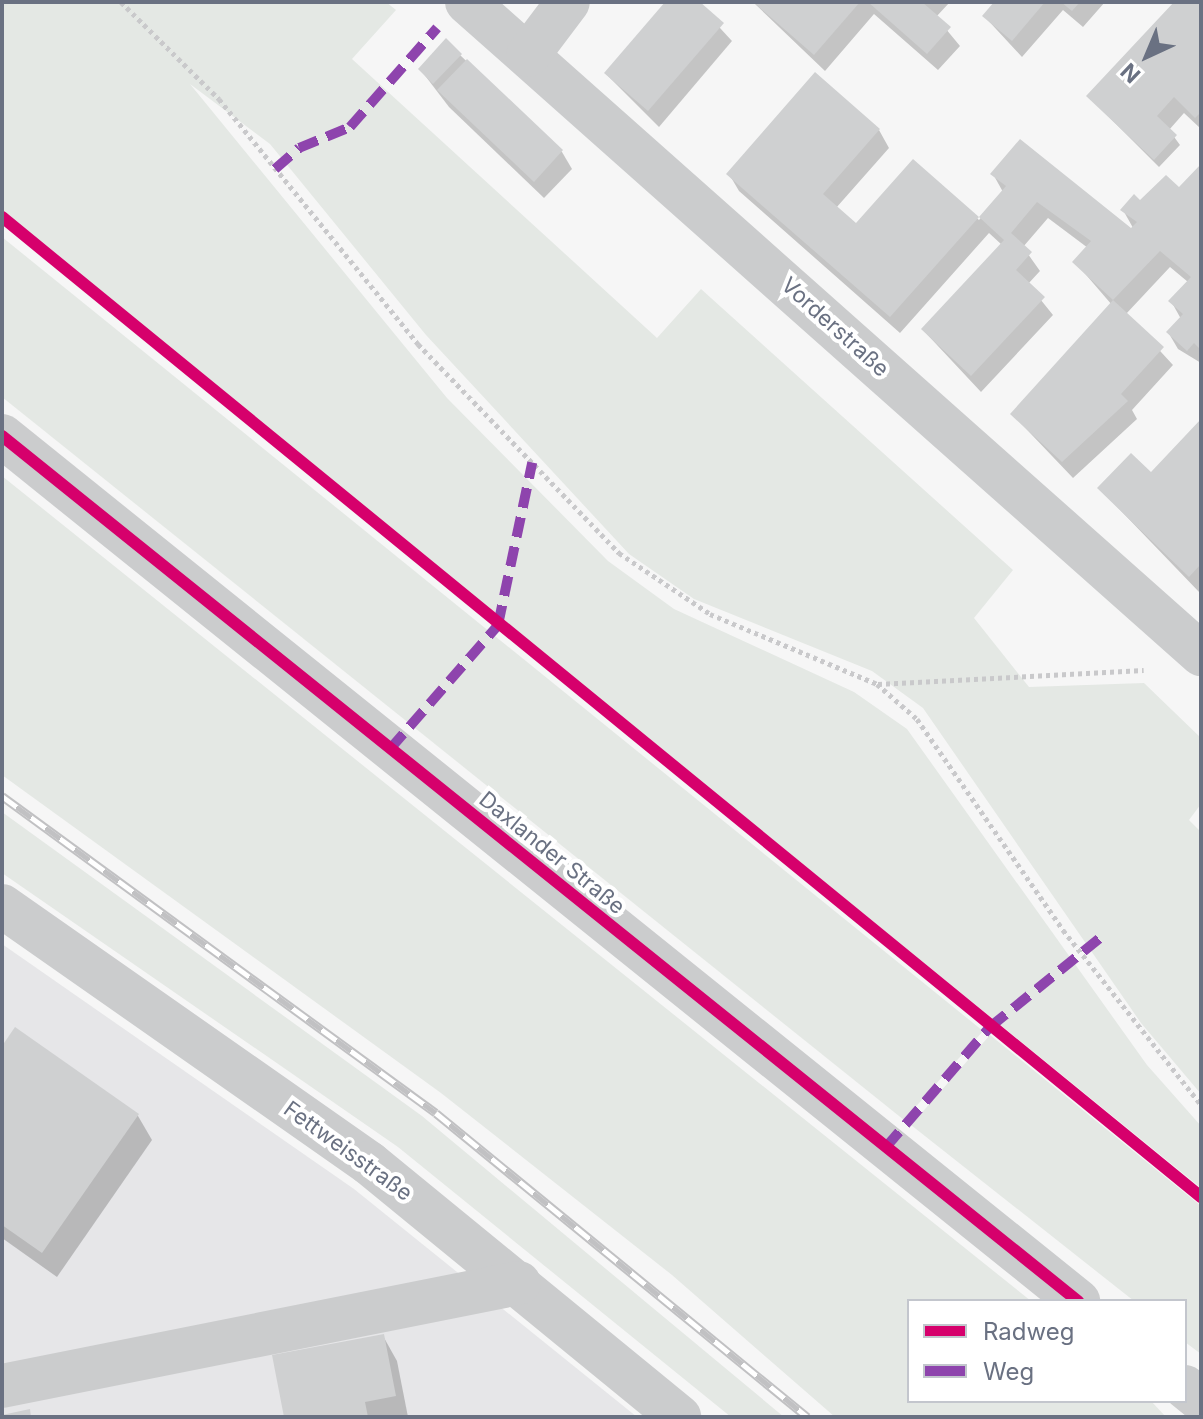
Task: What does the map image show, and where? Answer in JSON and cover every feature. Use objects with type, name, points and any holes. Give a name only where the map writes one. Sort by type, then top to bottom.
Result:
[{"type":"street","name":"Vorderstraße","points":[[467,2],[1191,645]]},
{"type":"street","points":[[528,55],[568,2]]},
{"type":"street","name":"Daxlander Straße","points":[[2,436],[1076,1299]]},
{"type":"street","name":"Fettweisstraße","points":[[2,906],[369,1163],[679,1417]]},
{"type":"street","points":[[2,1386],[519,1283]]},
{"type":"path","points":[[121,2],[219,99],[418,344],[619,553],[710,614],[877,684],[917,719],[1063,930],[1201,1105]]},
{"type":"path","points":[[877,684],[1147,670],[1191,645]]},
{"type":"shaded area","points":[[2,2],[386,2],[396,10],[352,59],[657,338],[701,289],[1013,570],[974,618],[1029,687],[1144,683],[1201,738],[1201,804],[1189,820],[1201,832],[1201,1094],[1141,1023],[923,708],[872,671],[694,599],[629,554],[426,335],[270,144],[190,84],[447,398],[608,561],[674,609],[854,692],[907,729],[1147,1065],[1201,1126],[1201,1188],[2,213]]},
{"type":"shaded area","points":[[2,237],[983,1031],[904,1120],[2,397]]},
{"type":"shaded area","points":[[2,476],[1029,1299],[907,1299],[907,1403],[1153,1403],[1166,1417],[835,1417],[672,1275],[441,1093],[2,775]]},
{"type":"shaded area","points":[[2,812],[422,1116],[784,1417],[731,1417],[398,1147],[2,873]]},
{"type":"shaded area","points":[[2,944],[354,1189],[637,1417],[2,1417]]},
{"type":"shaded area","points":[[990,1035],[1201,1206],[1201,1354],[1187,1344],[1187,1299],[1131,1299],[911,1125]]},
{"type":"building","points":[[665,2],[700,2],[724,23],[648,111],[604,73]]},
{"type":"building","points":[[753,2],[860,2],[814,55]]},
{"type":"building","points":[[868,2],[922,2],[951,27],[927,54]]},
{"type":"building","points":[[994,2],[1045,2],[1012,41],[982,16]]},
{"type":"building","points":[[1061,2],[1080,2],[1072,11]]},
{"type":"building","points":[[1174,2],[1201,2],[1201,112],[1195,118],[1174,97],[1157,116],[1177,135],[1154,160],[1086,96]]},
{"type":"building","points":[[446,38],[462,54],[433,84],[418,69]]},
{"type":"building","points":[[467,59],[563,150],[534,182],[437,90]]},
{"type":"building","points":[[815,72],[880,129],[823,194],[856,223],[913,159],[979,217],[890,317],[726,174]]},
{"type":"building","points":[[1020,139],[1131,228],[1137,222],[1120,210],[1134,194],[1140,200],[1166,175],[1179,187],[1201,164],[1201,350],[1194,343],[1187,351],[1166,332],[1183,314],[1168,301],[1191,277],[1160,251],[1113,300],[1072,262],[1091,241],[1037,202],[1011,233],[1032,252],[1016,270],[1045,297],[971,376],[921,329],[1004,240],[979,217],[1006,186],[990,174]]},
{"type":"building","points":[[1113,300],[1164,347],[1121,394],[1128,401],[1062,462],[1010,414]]},
{"type":"building","points":[[1201,419],[1201,564],[1189,577],[1097,488],[1131,453],[1151,472]]},
{"type":"building","points":[[15,1027],[139,1114],[42,1253],[2,1225],[2,1046]]},
{"type":"building","points":[[384,1334],[396,1396],[365,1402],[368,1417],[284,1417],[272,1355]]},
{"type":"building","points":[[30,1409],[31,1417],[2,1417],[2,1415]]},
{"type":"railway","points":[[2,796],[436,1113],[807,1417]]},
{"type":"marked path","points":[[275,169],[299,148],[350,127],[437,28]]},
{"type":"marked path","points":[[390,749],[498,625],[532,463]]},
{"type":"marked path","points":[[886,1147],[990,1027],[1105,934]]},
{"type":"cycle path","points":[[2,217],[1201,1197]]},
{"type":"cycle path","points":[[2,436],[1076,1299]]}]
